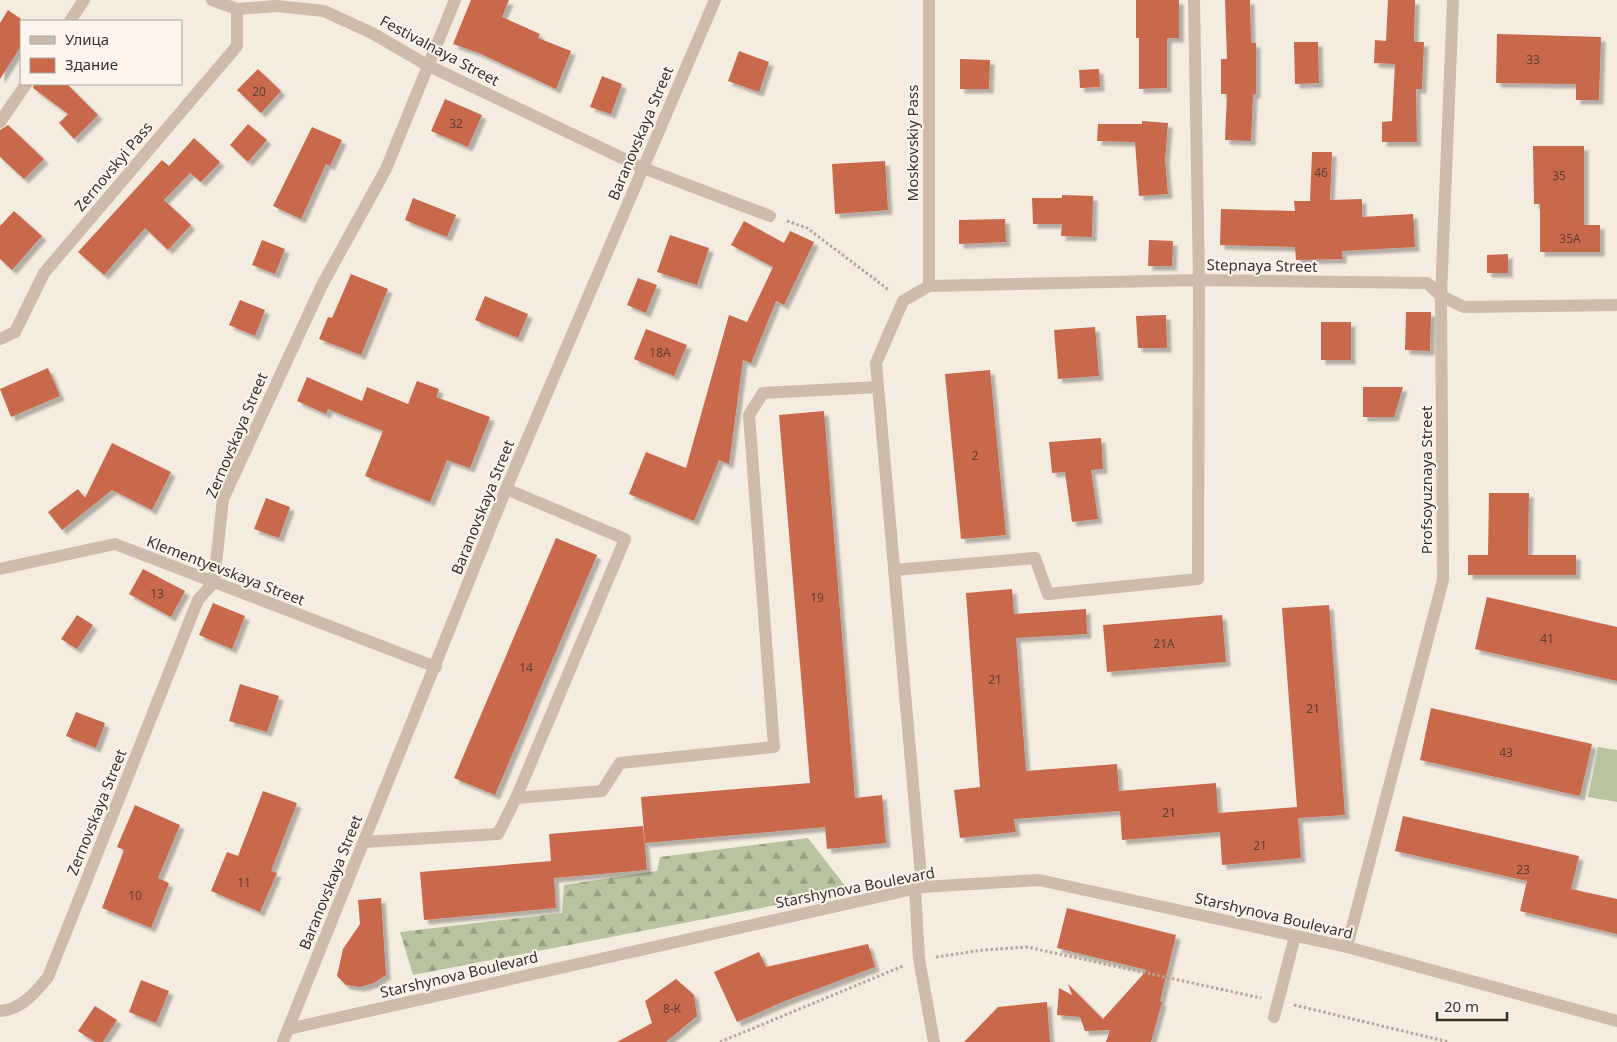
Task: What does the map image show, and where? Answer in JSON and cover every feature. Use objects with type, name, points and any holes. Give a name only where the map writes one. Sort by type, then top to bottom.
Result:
[{"type":"street","points":[[71,20],[84,0]]},
{"type":"street","name":"Festivalnaya Street","points":[[212,0],[237,9],[277,6],[324,11],[372,33],[427,65],[643,168],[770,216]]},
{"type":"street","name":"Zernovskaya Street","points":[[0,1011],[8,1011],[33,996],[48,977],[198,600],[214,582],[223,499],[322,285],[386,169],[455,0]]},
{"type":"street","name":"Baranovskaya Street","points":[[288,1029],[436,667],[506,489],[715,0]]},
{"type":"street","name":"Moskovskiy Pass","points":[[929,0],[929,286]]},
{"type":"street","points":[[894,570],[1035,558],[1048,594],[1198,579],[1199,280],[1194,0]]},
{"type":"street","name":"Profsoyuznaya Street","points":[[1347,947],[1443,580],[1442,296],[1454,0]]},
{"type":"street","name":"Zernovskyi Pass","points":[[0,339],[15,332],[44,273],[237,46],[237,9]]},
{"type":"street","points":[[0,122],[25,85]]},
{"type":"street","name":"Stepnaya Street","points":[[903,301],[929,286],[1199,280],[1428,283],[1442,296],[1464,307],[1617,305]]},
{"type":"street","points":[[903,301],[876,363],[918,887],[919,959],[934,1042]]},
{"type":"street","points":[[516,798],[602,791],[620,763],[774,747],[750,415],[763,393],[878,388]]},
{"type":"street","points":[[364,842],[498,834],[516,798],[625,539],[506,489]]},
{"type":"street","name":"Klementyevskaya Street","points":[[0,569],[115,544],[436,667]]},
{"type":"street","name":"Starshynova Boulevard","points":[[288,1029],[918,887],[1039,880],[1347,947],[1617,1021]]},
{"type":"street","points":[[1274,1017],[1295,936]]},
{"type":"street","points":[[283,1042],[288,1029]]},
{"type":"path","points":[[770,216],[808,228],[903,301]]},
{"type":"path","points":[[720,1042],[919,959],[983,950],[1027,947],[1278,1001],[1449,1042]]},
{"type":"green space","points":[[1598,747],[1617,750],[1617,802],[1588,797]]},
{"type":"green space","points":[[808,838],[849,891],[413,975],[400,932],[562,913],[564,885],[657,871],[660,857]]},
{"type":"building","points":[[471,0],[509,0],[502,17],[540,34],[538,38],[571,51],[556,89],[479,53],[453,44]]},
{"type":"building","points":[[1136,0],[1179,0],[1179,38],[1167,38],[1167,88],[1139,89],[1139,38],[1136,38]]},
{"type":"building","points":[[1225,0],[1250,0],[1251,43],[1256,43],[1256,94],[1253,94],[1251,141],[1225,140],[1227,94],[1221,94],[1221,59],[1227,59]]},
{"type":"building","points":[[1388,0],[1415,0],[1414,42],[1424,42],[1422,89],[1416,89],[1417,142],[1382,142],[1382,122],[1392,121],[1395,64],[1374,63],[1375,40],[1386,41]]},
{"type":"building","points":[[8,10],[21,19],[20,48],[0,79],[0,23]]},
{"type":"building","points":[[1497,34],[1601,37],[1599,100],[1576,100],[1576,84],[1496,83]]},
{"type":"building","points":[[1294,42],[1318,42],[1319,83],[1295,84]]},
{"type":"building","points":[[739,51],[769,62],[759,92],[728,81]]},
{"type":"building","points":[[960,59],[990,60],[989,89],[960,89]]},
{"type":"building","points":[[258,69],[281,91],[261,113],[237,90]]},
{"type":"building","points":[[1099,69],[1100,87],[1080,88],[1079,70]]},
{"type":"building","points":[[602,76],[622,84],[611,114],[590,107]]},
{"type":"building","points":[[34,85],[68,85],[98,115],[74,139],[59,123],[68,114],[33,88]]},
{"type":"building","points":[[445,99],[482,115],[468,147],[431,131]]},
{"type":"building","points":[[1142,121],[1168,123],[1165,160],[1168,194],[1139,196],[1135,142],[1097,141],[1098,124],[1142,124]]},
{"type":"building","points":[[248,124],[267,140],[248,162],[230,145]]},
{"type":"building","points":[[8,125],[44,159],[24,179],[0,157],[0,130]]},
{"type":"building","points":[[312,127],[342,140],[330,166],[326,164],[301,219],[273,206]]},
{"type":"building","points":[[194,138],[220,162],[201,182],[190,173],[164,200],[191,225],[168,250],[145,228],[104,275],[78,252],[162,160],[169,166]]},
{"type":"building","points":[[1533,146],[1584,146],[1584,225],[1600,225],[1600,252],[1540,252],[1540,204],[1534,204]]},
{"type":"building","points":[[1312,152],[1332,152],[1330,200],[1362,199],[1362,217],[1413,214],[1415,247],[1342,251],[1342,259],[1296,260],[1295,247],[1220,245],[1221,209],[1295,211],[1294,201],[1310,201]]},
{"type":"building","points":[[885,161],[888,210],[835,214],[832,164]]},
{"type":"building","points":[[1062,195],[1093,196],[1092,237],[1061,236],[1062,224],[1033,224],[1032,198],[1062,198]]},
{"type":"building","points":[[413,198],[456,215],[447,237],[405,220]]},
{"type":"building","points":[[14,211],[42,236],[12,270],[0,259],[0,226]]},
{"type":"building","points":[[1005,219],[1006,242],[959,244],[959,220]]},
{"type":"building","points":[[744,221],[784,243],[790,231],[814,242],[784,305],[776,301],[751,363],[743,360],[729,464],[719,460],[694,521],[629,494],[646,452],[686,468],[729,315],[747,322],[773,267],[731,245]]},
{"type":"building","points":[[670,235],[709,248],[697,285],[657,272]]},
{"type":"building","points":[[262,240],[285,249],[275,274],[252,265]]},
{"type":"building","points":[[1149,240],[1173,241],[1172,266],[1148,266]]},
{"type":"building","points":[[1508,254],[1508,273],[1487,273],[1487,255]]},
{"type":"building","points":[[351,274],[388,289],[361,355],[319,339],[328,317],[332,318]]},
{"type":"building","points":[[638,278],[657,285],[646,313],[627,305]]},
{"type":"building","points":[[485,296],[528,314],[518,338],[475,320]]},
{"type":"building","points":[[240,300],[265,310],[255,336],[229,325]]},
{"type":"building","points":[[1406,312],[1431,312],[1430,351],[1405,350]]},
{"type":"building","points":[[1166,315],[1167,348],[1138,348],[1136,316]]},
{"type":"building","points":[[1321,322],[1351,322],[1351,360],[1321,360]]},
{"type":"building","points":[[1095,327],[1099,376],[1058,379],[1054,330]]},
{"type":"building","points":[[646,329],[687,345],[674,376],[634,359]]},
{"type":"building","points":[[48,368],[60,396],[11,417],[0,389]]},
{"type":"building","points":[[990,370],[1006,535],[961,539],[945,374]]},
{"type":"building","points":[[307,377],[362,401],[367,387],[408,404],[417,381],[439,389],[436,397],[490,417],[470,468],[447,460],[430,502],[365,476],[383,431],[328,409],[326,414],[297,401]]},
{"type":"building","points":[[1363,387],[1403,387],[1394,417],[1363,417]]},
{"type":"building","points":[[824,411],[855,798],[882,795],[886,843],[827,849],[825,827],[645,843],[641,797],[810,783],[779,415]]},
{"type":"building","points":[[1101,438],[1103,469],[1091,470],[1098,519],[1072,522],[1065,472],[1052,473],[1049,442]]},
{"type":"building","points":[[112,443],[171,472],[152,510],[112,490],[62,530],[48,512],[78,489],[85,498]]},
{"type":"building","points":[[1489,493],[1529,493],[1528,555],[1576,555],[1576,575],[1468,575],[1468,555],[1488,555]]},
{"type":"building","points":[[266,498],[290,507],[279,538],[254,529]]},
{"type":"building","points":[[556,538],[597,555],[495,795],[454,778]]},
{"type":"building","points":[[143,569],[185,591],[171,617],[129,594]]},
{"type":"building","points":[[1012,589],[1014,614],[1086,609],[1087,634],[1016,638],[1026,771],[1117,764],[1119,791],[1216,783],[1218,813],[1297,807],[1282,608],[1329,605],[1345,815],[1298,818],[1301,858],[1222,865],[1220,832],[1122,840],[1120,811],[1014,819],[1016,832],[960,838],[954,790],[980,787],[966,593]]},
{"type":"building","points":[[1487,597],[1617,627],[1617,681],[1475,649]]},
{"type":"building","points":[[213,603],[245,616],[232,649],[199,635]]},
{"type":"building","points":[[77,615],[93,625],[77,649],[61,639]]},
{"type":"building","points":[[1222,615],[1226,662],[1107,672],[1103,625]]},
{"type":"building","points":[[240,684],[279,696],[267,732],[229,721]]},
{"type":"building","points":[[1431,708],[1592,744],[1580,796],[1420,760]]},
{"type":"building","points":[[76,712],[105,723],[96,748],[66,736]]},
{"type":"building","points":[[263,791],[297,803],[271,871],[277,873],[260,912],[211,891],[227,852],[238,856]]},
{"type":"building","points":[[135,805],[180,825],[158,878],[169,883],[151,928],[102,908],[124,850],[117,847]]},
{"type":"building","points":[[1403,816],[1579,856],[1571,889],[1617,899],[1617,934],[1520,911],[1527,881],[1395,851]]},
{"type":"building","points":[[643,826],[647,870],[554,878],[556,908],[424,920],[420,872],[551,861],[549,834]]},
{"type":"building","points":[[381,898],[386,975],[374,983],[360,987],[346,985],[337,976],[343,949],[360,924],[358,900]]},
{"type":"building","points":[[1067,908],[1176,935],[1160,1001],[1162,1002],[1151,1042],[1106,1042],[1110,1030],[1085,1031],[1080,1017],[1057,1015],[1059,988],[1072,995],[1068,984],[1103,1019],[1147,970],[1057,948]]},
{"type":"building","points":[[868,944],[875,967],[785,1001],[737,1022],[714,972],[759,952],[766,967]]},
{"type":"building","points":[[676,979],[694,995],[697,1016],[666,1042],[617,1042],[652,1023],[645,1001]]},
{"type":"building","points":[[141,980],[169,991],[156,1023],[129,1012]]},
{"type":"building","points":[[1047,1002],[1050,1042],[964,1042],[998,1007]]},
{"type":"building","points":[[95,1006],[117,1020],[103,1042],[95,1042],[78,1031]]}]
